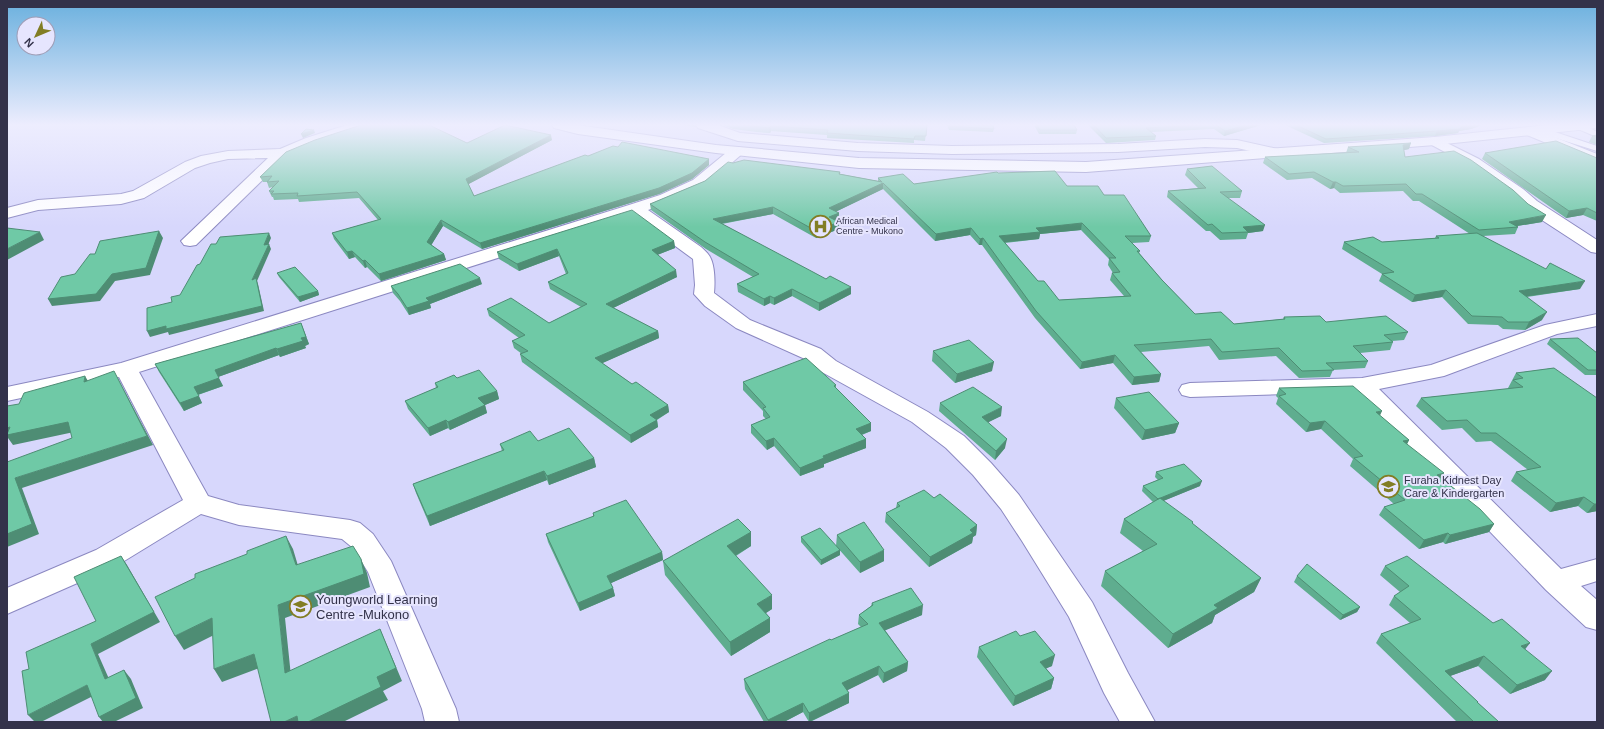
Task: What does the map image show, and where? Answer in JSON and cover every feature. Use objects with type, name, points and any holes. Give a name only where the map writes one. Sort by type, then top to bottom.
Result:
[{"type":"street","points":[[7,213],[38,206],[121,199],[138,195],[190,165],[206,159]]},
{"type":"street","points":[[190,241],[276,159]]},
{"type":"street","points":[[7,394],[126,369],[635,209],[666,198],[699,182],[727,159]]},
{"type":"street","points":[[819,159],[859,163],[1086,167],[1185,159]]},
{"type":"street","points":[[1468,159],[1517,192],[1531,205],[1597,248]]},
{"type":"street","points":[[635,209],[695,251],[702,258],[704,294],[712,302],[743,324],[813,354],[828,366],[920,417],[955,442],[982,469],[1010,502],[1081,610],[1116,683],[1138,722]]},
{"type":"street","points":[[1190,390],[1362,385],[1436,371],[1552,329],[1597,320]]},
{"type":"street","points":[[126,369],[198,503],[239,515],[350,530],[363,541],[381,569],[439,710],[442,722]]},
{"type":"street","points":[[1362,385],[1556,582],[1597,618]]},
{"type":"street","points":[[7,602],[20,594],[91,565],[148,535],[198,503]]},
{"type":"street","points":[[1556,582],[1597,570]]},
{"type":"building","points":[[279,159],[505,159],[466,179],[474,196],[574,159],[709,159],[692,173],[659,188],[480,243],[441,220],[427,242],[444,254],[379,274],[365,260],[363,261],[352,251],[347,252],[332,233],[381,219],[357,192],[297,196],[298,193],[271,194],[274,191],[269,191],[279,181],[267,182],[272,176],[260,177]]},
{"type":"building","points":[[1268,159],[1469,159],[1513,190],[1528,204],[1546,215],[1509,222],[1518,227],[1479,230],[1422,194],[1416,194],[1406,184],[1343,186],[1314,172],[1289,174]]},
{"type":"building","points":[[1494,159],[1597,159],[1597,213],[1587,208],[1569,211]]},
{"type":"building","points":[[744,160],[840,172],[839,174],[882,182],[878,178],[903,174],[914,184],[997,172],[1055,171],[1067,186],[1098,186],[1104,195],[1124,195],[1151,236],[1125,236],[1140,251],[1137,251],[1162,280],[1195,314],[1221,312],[1234,324],[1285,319],[1284,317],[1320,316],[1326,322],[1386,316],[1408,332],[1384,335],[1393,342],[1353,346],[1368,361],[1326,363],[1334,370],[1302,371],[1279,348],[1222,352],[1211,339],[1134,345],[1161,374],[1134,377],[1115,355],[1082,362],[1036,311],[983,238],[980,239],[971,228],[936,234],[883,183],[829,208],[839,213],[829,217],[839,222],[816,231],[773,207],[713,219],[826,279],[830,276],[851,287],[819,303],[792,289],[774,298],[770,296],[764,299],[737,284],[759,274],[705,242],[650,204],[705,181],[728,162],[733,163]],"holes":[[[1082,223],[1116,258],[1109,258],[1120,272],[1112,273],[1131,296],[1059,300],[1044,281],[1038,281],[999,236],[1040,232],[1036,228]]]},
{"type":"building","points":[[1212,166],[1242,191],[1220,192],[1265,225],[1243,227],[1248,232],[1222,233],[1212,224],[1208,225],[1168,191],[1206,188],[1187,169]]},
{"type":"building","points":[[632,210],[674,241],[652,250],[676,270],[606,304],[658,331],[595,358],[632,384],[636,382],[668,405],[650,415],[657,420],[630,435],[520,354],[528,351],[512,341],[525,335],[487,309],[511,298],[549,323],[587,304],[548,282],[568,273],[557,249],[517,264],[497,252]]},
{"type":"building","points":[[7,228],[40,232],[7,249]]},
{"type":"building","points":[[159,231],[146,268],[112,274],[96,294],[48,299],[61,277],[75,274],[90,254],[95,254],[100,241]]},
{"type":"building","points":[[269,233],[264,245],[269,244],[252,280],[256,278],[262,306],[166,329],[166,326],[147,331],[147,308],[172,302],[171,297],[180,295],[211,244],[216,244],[220,237]]},
{"type":"building","points":[[1477,233],[1546,269],[1550,263],[1585,281],[1519,291],[1547,312],[1529,322],[1508,322],[1502,317],[1472,316],[1446,290],[1415,295],[1382,274],[1394,272],[1344,242],[1373,237],[1382,242],[1439,238],[1436,236]]},
{"type":"building","points":[[460,264],[480,278],[426,298],[429,301],[407,308],[391,286]]},
{"type":"building","points":[[295,267],[318,291],[298,297],[277,273]]},
{"type":"building","points":[[301,323],[306,337],[301,338],[303,341],[277,349],[276,348],[215,370],[219,378],[194,387],[199,396],[180,403],[155,364]]},
{"type":"building","points":[[1578,338],[1597,353],[1597,370],[1588,370],[1550,339]]},
{"type":"building","points":[[969,340],[994,362],[957,374],[933,351]]},
{"type":"building","points":[[806,358],[836,385],[834,386],[871,423],[856,429],[866,439],[823,456],[824,458],[800,468],[774,438],[766,441],[751,425],[770,417],[763,408],[766,407],[743,382]]},
{"type":"building","points":[[1554,368],[1597,398],[1597,504],[1594,504],[1584,497],[1556,503],[1516,472],[1541,467],[1496,433],[1481,433],[1467,420],[1447,421],[1421,398],[1523,387],[1513,380],[1523,378],[1516,373]]},
{"type":"building","points":[[479,370],[497,391],[478,398],[485,405],[448,422],[446,420],[428,428],[405,401],[438,387],[435,383],[454,375],[457,378]]},
{"type":"building","points":[[114,371],[147,436],[15,478],[32,524],[7,534],[7,462],[72,438],[68,422],[7,435],[10,427],[7,428],[7,406],[19,404],[24,393],[85,376],[84,382]]},
{"type":"building","points":[[1353,386],[1382,411],[1376,412],[1409,440],[1403,441],[1444,473],[1437,475],[1480,509],[1494,524],[1450,535],[1448,533],[1424,540],[1384,507],[1405,500],[1354,458],[1363,456],[1325,421],[1310,423],[1279,396],[1286,394],[1279,388]]},
{"type":"building","points":[[973,387],[1002,407],[982,417],[1007,439],[996,451],[940,403]]},
{"type":"building","points":[[1149,392],[1179,423],[1145,430],[1116,398]]},
{"type":"building","points":[[569,428],[594,458],[547,476],[544,471],[427,516],[413,484],[504,450],[500,444],[530,431],[538,441]]},
{"type":"building","points":[[1184,464],[1202,481],[1158,499],[1143,486],[1163,478],[1156,472]]},
{"type":"building","points":[[924,490],[934,498],[940,494],[977,525],[970,530],[973,533],[930,557],[886,513],[900,506],[897,503]]},
{"type":"building","points":[[1160,498],[1193,522],[1192,523],[1261,578],[1214,605],[1218,608],[1173,634],[1105,571],[1157,544],[1124,519]]},
{"type":"building","points":[[626,500],[662,552],[607,576],[613,588],[578,603],[546,534],[594,516],[593,513]]},
{"type":"building","points":[[738,519],[751,532],[727,546],[772,595],[757,604],[770,618],[730,642],[663,561]]},
{"type":"building","points":[[864,522],[884,550],[860,562],[837,535]]},
{"type":"building","points":[[820,528],[840,550],[821,560],[801,537]]},
{"type":"building","points":[[286,536],[296,565],[353,546],[361,559],[364,574],[278,605],[285,673],[380,629],[396,668],[377,677],[381,687],[308,722],[298,722],[297,716],[284,722],[271,722],[254,654],[214,669],[212,618],[175,636],[155,597],[195,578],[195,574],[247,554],[247,551]]},
{"type":"building","points":[[121,556],[154,612],[91,644],[105,679],[124,670],[136,698],[99,717],[87,685],[28,715],[22,671],[29,669],[26,652],[96,621],[74,577]]},
{"type":"building","points":[[1407,556],[1493,623],[1502,619],[1530,643],[1521,646],[1552,671],[1517,685],[1484,656],[1445,671],[1499,722],[1474,722],[1381,634],[1421,619],[1394,596],[1409,586],[1385,566]]},
{"type":"building","points":[[1307,564],[1360,607],[1343,615],[1297,576]]},
{"type":"building","points":[[911,588],[923,605],[879,623],[908,662],[884,673],[879,666],[842,683],[849,693],[809,713],[803,703],[768,720],[744,679],[830,639],[831,640],[868,624],[859,615],[873,605],[872,603]]},
{"type":"building","points":[[1016,631],[1020,636],[1035,631],[1055,655],[1040,662],[1054,678],[1015,696],[979,647]]},
{"type":"place","name":"African Medical Centre - Mukono","points":[[820,226]]},
{"type":"place","name":"Furaha Kidnest Day Care & Kindergarten","points":[[1388,486]]},
{"type":"place","name":"Youngworld Learning Centre -Mukono","points":[[300,606]]}]
